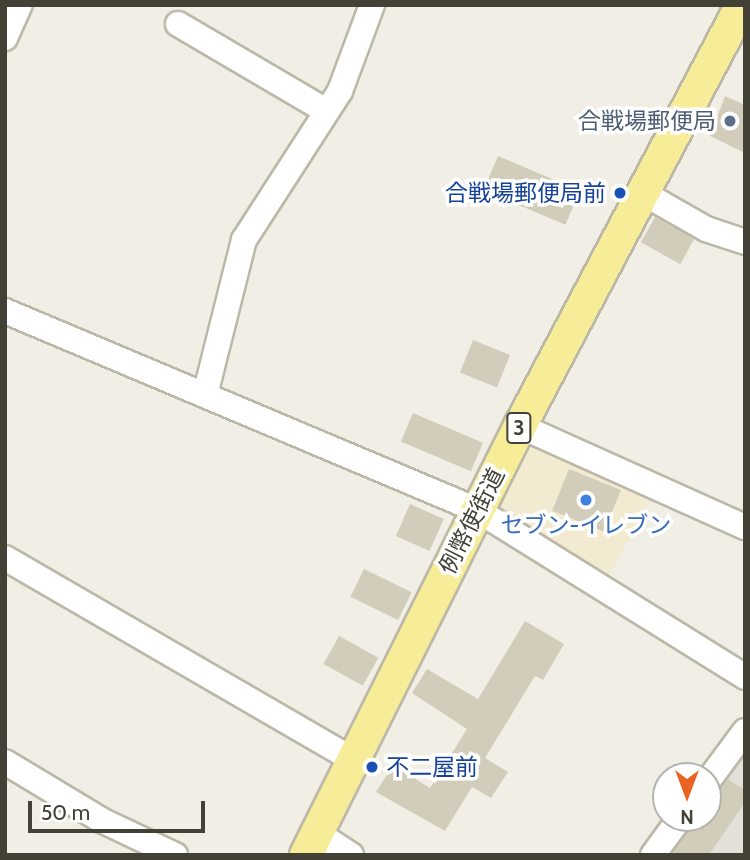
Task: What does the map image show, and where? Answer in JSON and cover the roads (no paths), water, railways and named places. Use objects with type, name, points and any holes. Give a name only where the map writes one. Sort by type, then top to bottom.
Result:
[{"type":"main road","name":"例幣使街道","points":[[311,843],[520,426],[742,5]]},
{"type":"street","points":[[5,38],[20,5]]},
{"type":"street","points":[[205,395],[240,250],[352,66],[372,5]]},
{"type":"street","points":[[178,24],[326,111]]},
{"type":"street","points":[[643,192],[706,229],[745,242]]},
{"type":"street","points":[[5,311],[477,510],[745,677]]},
{"type":"street","points":[[520,426],[745,527]]},
{"type":"street","points":[[5,558],[353,760]]},
{"type":"street","points":[[722,762],[745,731]]},
{"type":"street","points":[[5,762],[101,820],[174,855]]},
{"type":"street","points":[[653,855],[670,832]]},
{"type":"street","points":[[311,843],[351,855]]},
{"type":"place","name":"合戦場郵便局","points":[[730,121]]},
{"type":"place","name":"合戦場郵便局前","points":[[620,193]]},
{"type":"place","name":"セブン-イレブン","points":[[586,500]]},
{"type":"place","name":"不二屋前","points":[[372,767]]}]
